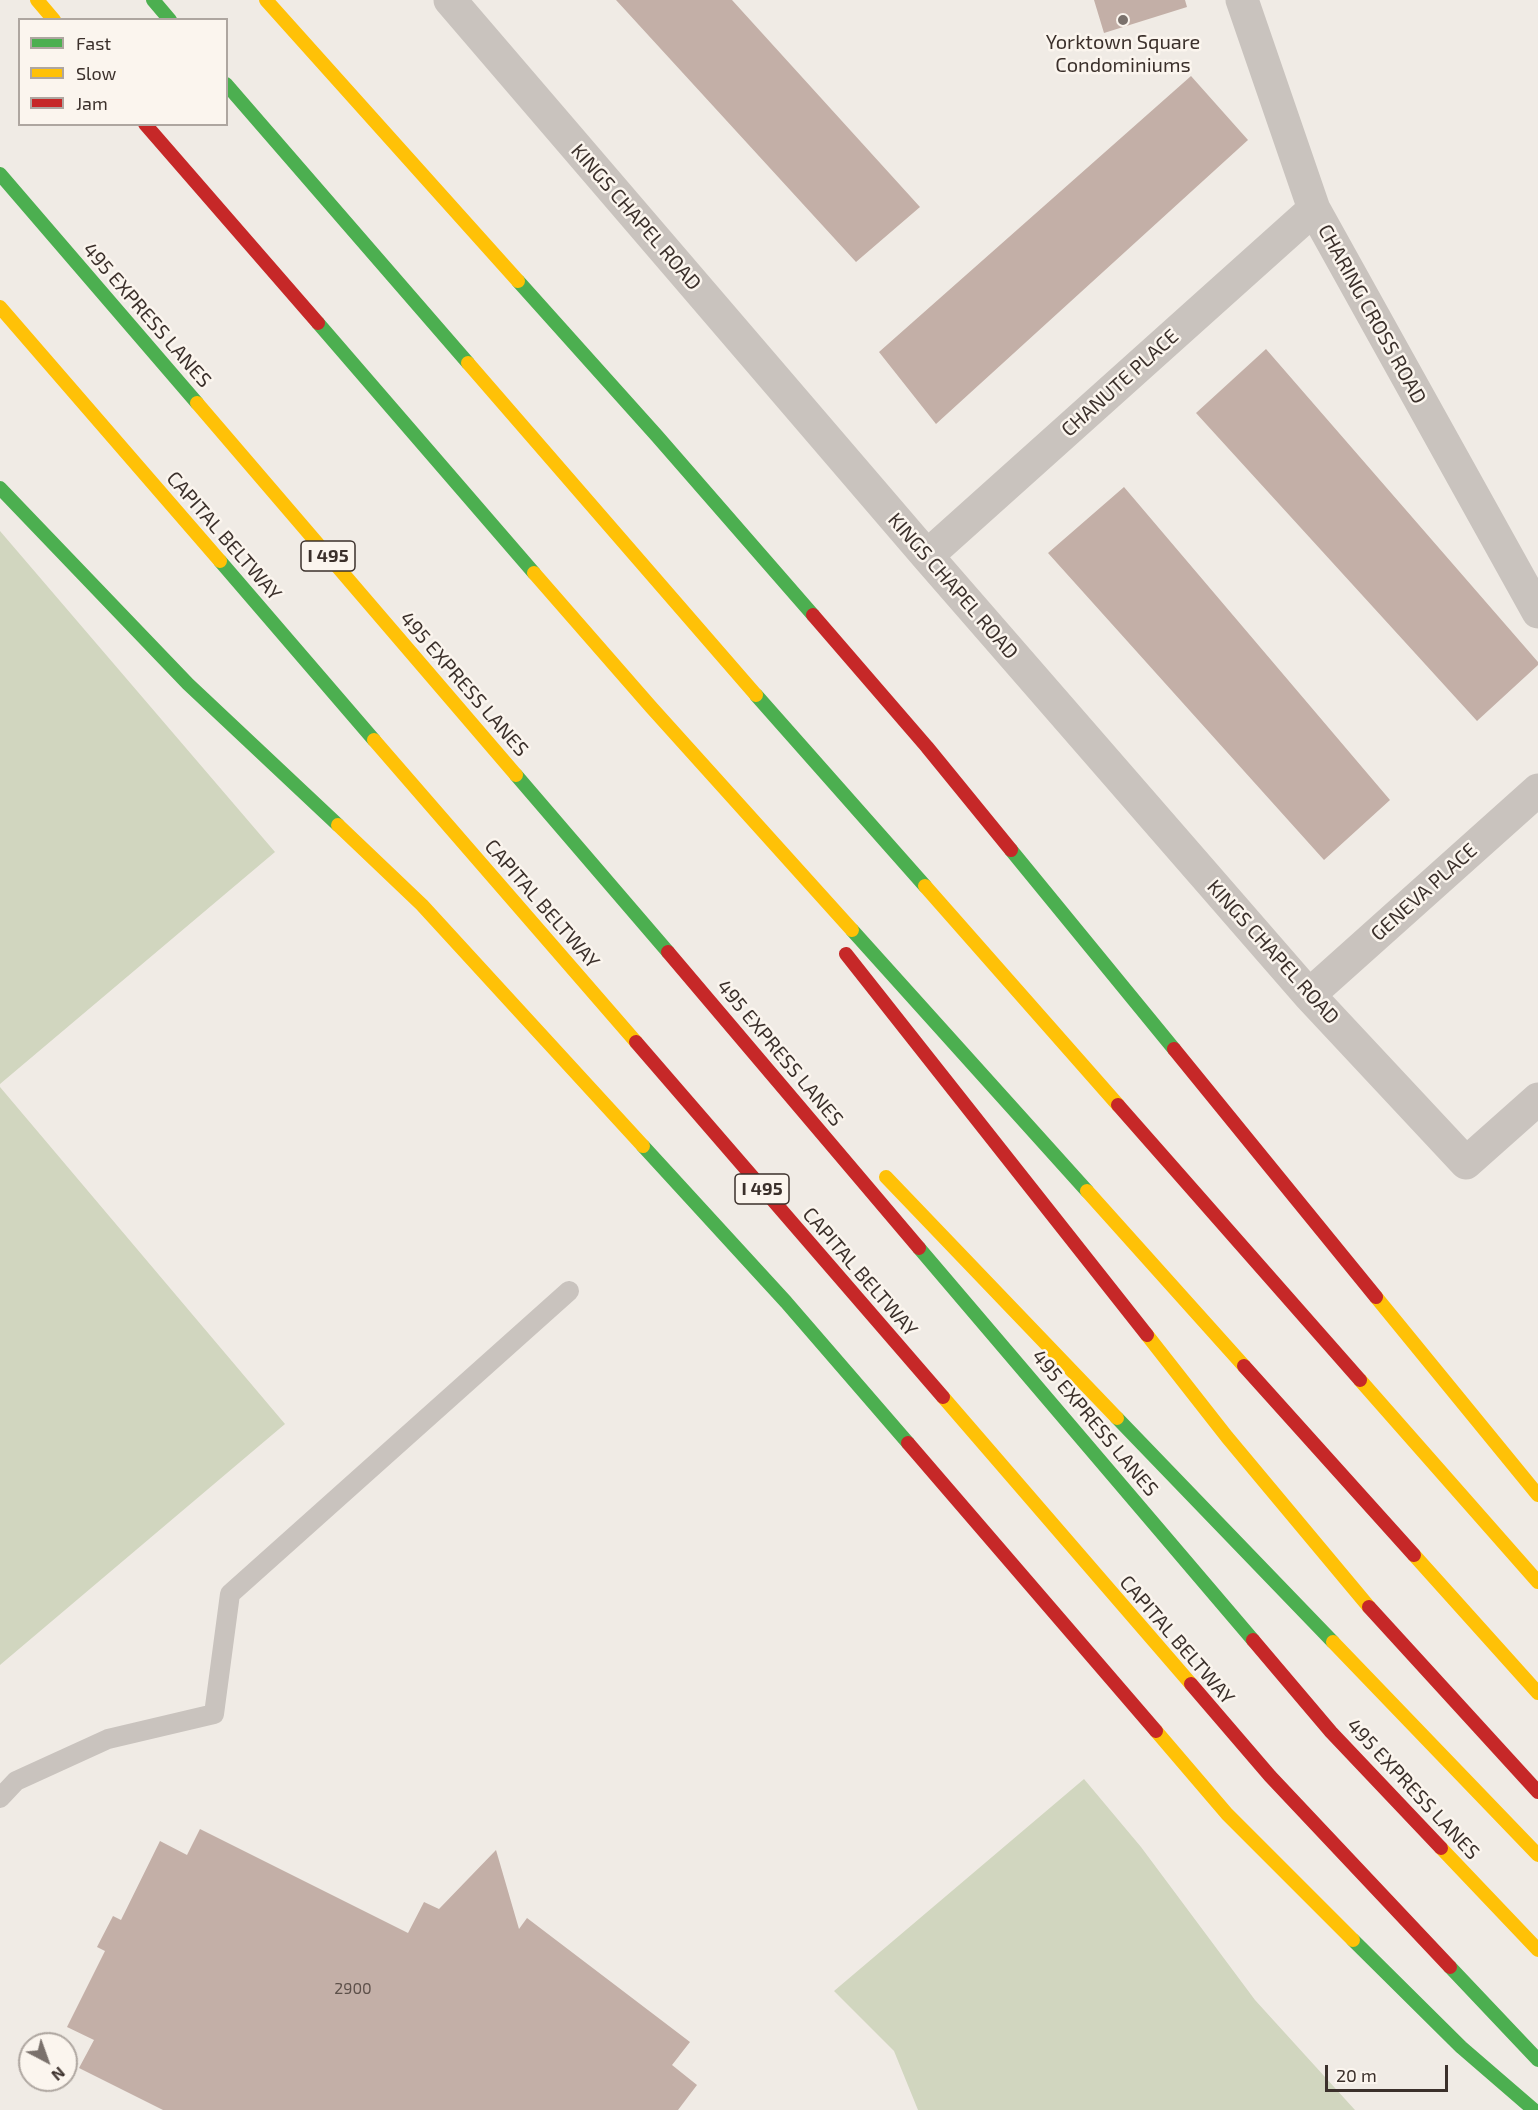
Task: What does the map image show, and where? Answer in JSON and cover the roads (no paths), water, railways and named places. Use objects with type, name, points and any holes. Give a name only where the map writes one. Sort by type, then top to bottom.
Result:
[{"type":"highway","points":[[38,0],[52,18]]},
{"type":"highway","points":[[153,0],[169,18]]},
{"type":"highway","points":[[266,0],[657,436],[927,747],[1538,1495]]},
{"type":"highway","points":[[228,86],[744,681],[1538,1582]]},
{"type":"highway","points":[[148,126],[651,707],[1538,1693]]},
{"type":"highway","name":"495 EXPRESS LANES","points":[[0,174],[656,938],[1331,1731],[1538,1950]]},
{"type":"highway","name":"CAPITAL BELTWAY","points":[[0,307],[1262,1767],[1538,2060]]},
{"type":"highway","points":[[0,488],[188,684],[422,905],[786,1302],[1227,1814],[1461,2047],[1534,2110]]},
{"type":"highway","points":[[651,707],[784,875]]},
{"type":"highway","points":[[656,938],[806,1093]]},
{"type":"highway","points":[[836,941],[1241,1454],[1365,1604],[1538,1792]]},
{"type":"highway","points":[[880,1171],[1538,1855]]},
{"type":"street","name":"KINGS CHAPEL ROAD","points":[[450,0],[927,556],[1309,994],[1466,1163],[1538,1099]]},
{"type":"street","name":"CHARING CROSS ROAD","points":[[1242,0],[1314,209],[1538,612]]},
{"type":"street","name":"CHANUTE PLACE","points":[[927,556],[1314,209]]},
{"type":"street","name":"GENEVA PLACE","points":[[1309,994],[1538,790]]},
{"type":"lane","points":[[0,1798],[16,1781],[108,1739],[214,1714],[230,1594],[569,1291]]},
{"type":"place","name":"Yorktown Square Condominiums","points":[[1123,20]]}]
